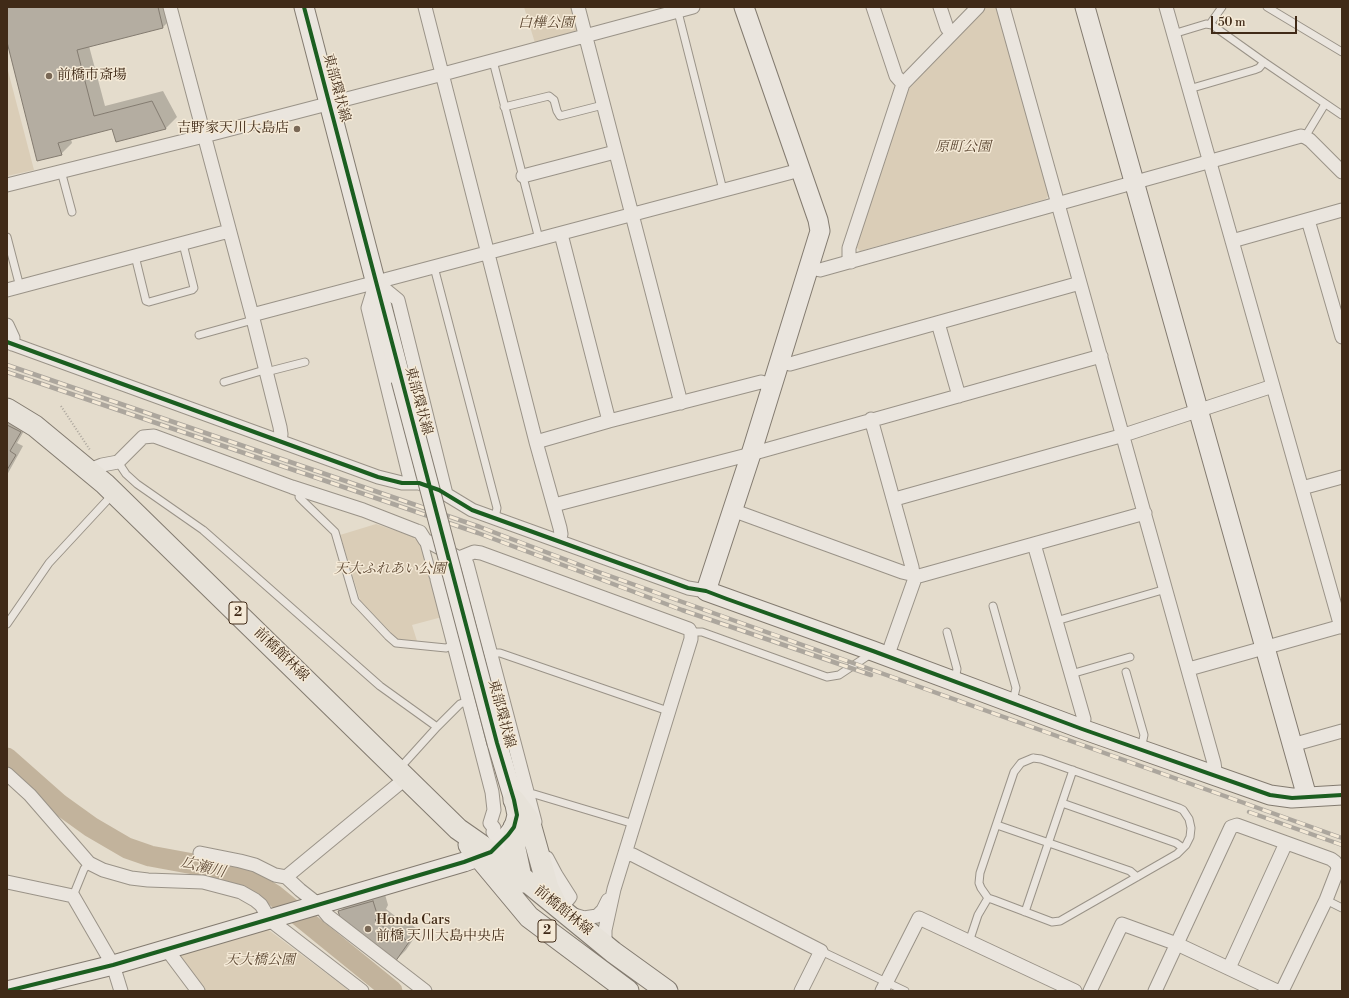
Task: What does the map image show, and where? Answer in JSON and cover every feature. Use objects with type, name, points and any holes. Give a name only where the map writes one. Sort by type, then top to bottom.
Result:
[{"type":"main road","name":"前橋館林線","points":[[7,409],[34,426],[92,472],[114,492],[459,829],[483,854],[528,917],[628,991]]},
{"type":"main road","points":[[521,797],[548,888],[562,909]]},
{"type":"main road","points":[[514,827],[515,849],[520,876],[525,893],[534,910],[597,968]]},
{"type":"main road","name":"前橋館林線","points":[[483,854],[520,876],[613,952],[667,991]]},
{"type":"street","points":[[170,7],[253,317],[280,427],[280,441]]},
{"type":"street","name":"東部環状線","points":[[304,7],[497,743],[521,797],[514,827]]},
{"type":"street","points":[[425,7],[536,442],[560,528],[561,534],[559,541]]},
{"type":"street","points":[[578,7],[681,403]]},
{"type":"street","points":[[7,185],[204,136],[693,7]]},
{"type":"street","points":[[706,591],[810,268],[820,228],[744,7]]},
{"type":"street","points":[[873,7],[896,76],[903,84]]},
{"type":"street","points":[[940,7],[947,28],[952,33]]},
{"type":"street","points":[[851,262],[849,248],[903,84],[978,7]]},
{"type":"street","points":[[1003,7],[1189,669],[1214,763],[1215,770],[1213,775]]},
{"type":"street","points":[[1085,7],[1292,745],[1308,797]]},
{"type":"street","points":[[1166,7],[1341,626],[1189,669]]},
{"type":"street","points":[[810,268],[820,270],[851,262],[1301,136],[1305,137],[1342,172]]},
{"type":"street","points":[[523,176],[615,152]]},
{"type":"street","points":[[253,317],[376,282],[800,170]]},
{"type":"street","points":[[1232,241],[1342,210]]},
{"type":"street","points":[[1308,220],[1342,337]]},
{"type":"street","points":[[7,290],[229,231]]},
{"type":"street","points":[[561,234],[609,421]]},
{"type":"street","points":[[376,282],[368,308],[411,483]]},
{"type":"street","points":[[376,282],[398,300],[446,494]]},
{"type":"street","points":[[780,361],[790,364],[1080,283]]},
{"type":"street","points":[[938,323],[959,396]]},
{"type":"street","points":[[7,326],[13,338],[9,343],[378,477],[402,482],[418,483],[439,490],[466,507],[495,518],[688,588],[706,591],[1140,750],[1270,795],[1284,798],[1342,795]]},
{"type":"street","points":[[554,505],[751,454],[871,419],[1101,356]]},
{"type":"street","points":[[536,442],[609,421],[761,382],[772,385]]},
{"type":"street","points":[[895,499],[1124,435],[1273,386]]},
{"type":"street","points":[[871,419],[895,499],[914,576],[913,586],[880,654]]},
{"type":"street","points":[[92,472],[97,467],[102,465],[118,462],[143,437],[154,436],[300,490],[363,510],[420,532],[425,540],[459,558],[474,552],[481,553],[687,628],[691,632],[691,639],[614,889],[605,935],[607,945],[613,952]]},
{"type":"street","points":[[1302,488],[1342,477]]},
{"type":"street","points":[[732,510],[914,576],[924,576],[1146,513]]},
{"type":"street","points":[[1034,544],[1084,719],[1082,729]]},
{"type":"street","points":[[464,557],[490,653],[521,797]]},
{"type":"street","points":[[437,579],[494,801],[494,815],[490,823],[494,828],[483,854]]},
{"type":"street","points":[[1292,745],[1342,731]]},
{"type":"street","points":[[286,877],[402,774]]},
{"type":"street","points":[[8,777],[30,795],[89,863],[104,870],[131,878],[203,882],[235,889],[248,895],[360,990]]},
{"type":"street","points":[[1156,991],[1231,827],[1237,825],[1336,862],[1338,869],[1326,900],[1282,991]]},
{"type":"street","points":[[7,991],[113,965],[169,949],[483,854],[514,827]]},
{"type":"street","points":[[1229,968],[1286,843]]},
{"type":"street","points":[[200,853],[255,865],[274,874],[286,877],[315,906],[425,991]]},
{"type":"street","points":[[626,853],[633,855],[821,951],[801,991]]},
{"type":"street","points":[[7,882],[73,896],[113,965],[121,991]]},
{"type":"street","points":[[562,909],[584,918],[597,916],[603,910],[614,889]]},
{"type":"street","points":[[884,987],[918,918],[1075,991]]},
{"type":"street","points":[[1090,991],[1122,924],[1177,944],[1277,991]]},
{"type":"street","points":[[169,949],[171,955],[198,991]]},
{"type":"lane","points":[[1210,24],[1222,7]]},
{"type":"lane","points":[[1267,7],[1342,52]]},
{"type":"lane","points":[[678,12],[723,190]]},
{"type":"lane","points":[[1173,34],[1210,24],[1342,115]]},
{"type":"lane","points":[[493,61],[539,239]]},
{"type":"lane","points":[[1189,89],[1254,70],[1259,68],[1264,62]]},
{"type":"lane","points":[[504,107],[549,96],[554,100],[560,116],[603,105]]},
{"type":"lane","points":[[1305,137],[1325,104]]},
{"type":"lane","points":[[61,171],[72,212]]},
{"type":"lane","points":[[7,237],[20,287]]},
{"type":"lane","points":[[135,256],[146,301],[149,302],[192,290],[194,288],[183,244]]},
{"type":"lane","points":[[434,267],[497,508],[495,518]]},
{"type":"lane","points":[[199,335],[253,317]]},
{"type":"lane","points":[[224,382],[261,371],[266,372],[305,362]]},
{"type":"lane","points":[[118,462],[126,474],[137,484],[203,530],[380,686],[437,727]]},
{"type":"lane","points":[[300,490],[300,497],[304,502],[336,535],[355,601],[388,636],[396,643],[446,648],[454,645]]},
{"type":"lane","points":[[7,624],[49,563],[114,492]]},
{"type":"lane","points":[[425,540],[424,543],[433,576],[437,579]]},
{"type":"lane","points":[[1056,621],[1166,589]]},
{"type":"lane","points":[[993,606],[1016,688],[1012,704]]},
{"type":"lane","points":[[691,632],[702,632],[827,677],[835,676],[866,658],[880,654]]},
{"type":"lane","points":[[947,632],[958,669],[955,682]]},
{"type":"lane","points":[[490,653],[500,653],[668,711]]},
{"type":"lane","points":[[1071,674],[1130,657]]},
{"type":"lane","points":[[1126,672],[1144,735],[1140,750]]},
{"type":"lane","points":[[402,774],[437,727],[460,704],[468,701]]},
{"type":"lane","points":[[1037,758],[1179,808],[1183,810],[1189,819],[1192,832],[1183,848],[1177,854],[1060,921],[1052,922],[988,898],[981,888],[979,878],[997,825],[1014,772],[1021,763],[1037,758]]},
{"type":"lane","points":[[1025,912],[1073,770]]},
{"type":"lane","points":[[521,797],[534,794],[634,824]]},
{"type":"lane","points":[[1062,803],[1176,843],[1183,848]]},
{"type":"lane","points":[[997,825],[1130,871],[1137,876]]},
{"type":"lane","points":[[73,896],[84,869],[89,863]]},
{"type":"lane","points":[[969,942],[978,915],[988,898]]},
{"type":"lane","points":[[1326,900],[1342,908]]},
{"type":"lane","points":[[821,951],[884,987],[905,991]]},
{"type":"path","points":[[61,406],[91,452]]},
{"type":"green space","name":"白樺公園","points":[[524,7],[573,7],[579,29],[576,32],[535,43]]},
{"type":"green space","name":"原町公園","points":[[985,7],[997,7],[1050,193],[1046,199],[860,251],[856,247],[906,92]]},
{"type":"green space","points":[[7,67],[34,170],[7,176]]},
{"type":"green space","name":"天大ふれあい公園","points":[[376,524],[417,538],[422,544],[442,617],[412,625],[417,641],[397,639],[360,600],[340,535]]},
{"type":"green space","name":"天大橋公園","points":[[266,928],[347,989],[347,991],[203,991],[180,958],[183,952]]},
{"type":"building","name":"前橋市斎場","points":[[7,7],[158,7],[163,28],[77,50],[94,116],[152,101],[166,129],[116,142],[112,129],[58,143],[62,155],[37,161],[7,42]]},
{"type":"building","points":[[7,425],[21,432],[10,451],[16,455],[7,470]]},
{"type":"building","name":"Honda Cars 前橋 天川大島中央店","points":[[373,901],[378,917],[375,920],[396,937],[399,935],[409,942],[395,962],[342,924],[338,911]]},
{"type":"waterway","name":"広瀬川","points":[[7,758],[59,804],[91,827],[127,848],[150,856],[215,868],[245,878],[258,885],[274,895],[392,991]]},
{"type":"railway","points":[[7,365],[480,527],[593,570],[1342,838]]},
{"type":"railway","points":[[7,372],[478,533],[682,610],[871,675]]},
{"type":"railway","points":[[1249,812],[1342,845]]},
{"type":"cycle path","points":[[7,991],[113,965],[464,862],[491,852],[514,827],[517,815],[514,800],[497,743],[304,7]]},
{"type":"cycle path","points":[[7,342],[378,477],[402,483],[419,483],[439,490],[472,510],[688,588],[706,591],[873,651],[1082,729],[1270,795],[1292,798],[1342,795]]},
{"type":"place","name":"前橋市斎場","points":[[49,76]]},
{"type":"place","name":"吉野家天川大島店","points":[[297,129]]},
{"type":"place","name":"Honda Cars 前橋 天川大島中央店","points":[[368,929]]}]
